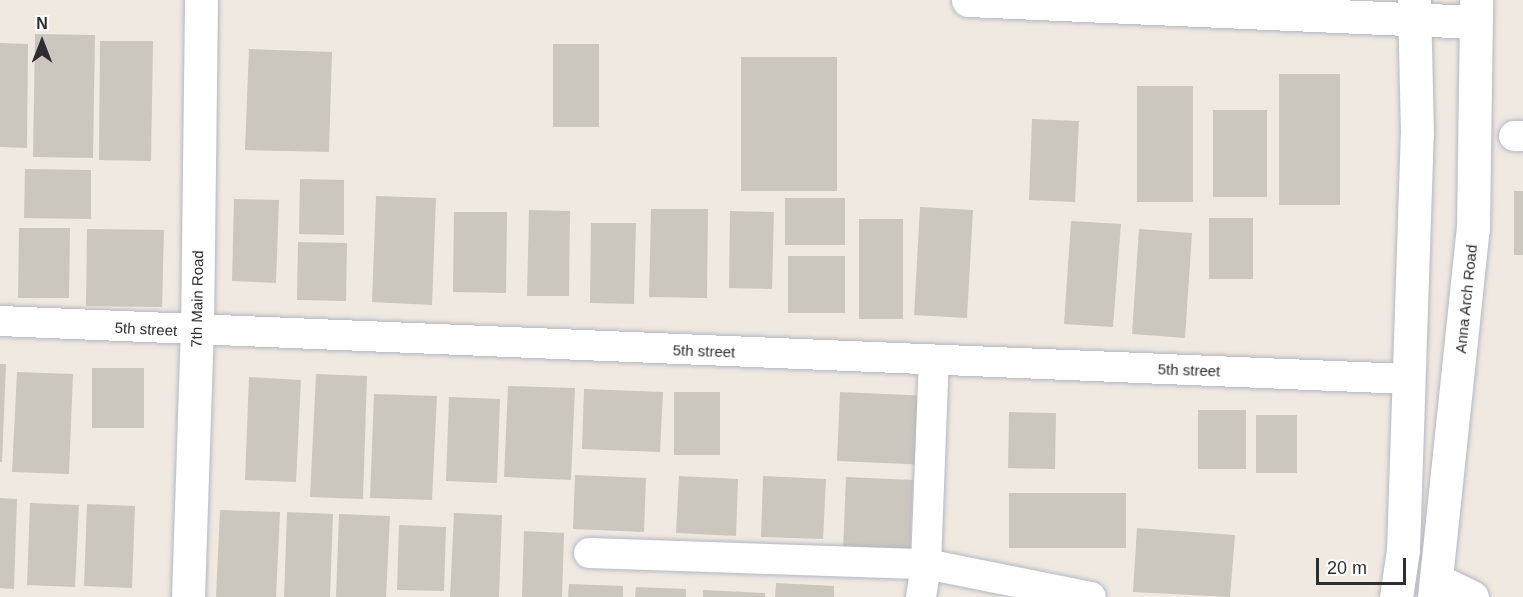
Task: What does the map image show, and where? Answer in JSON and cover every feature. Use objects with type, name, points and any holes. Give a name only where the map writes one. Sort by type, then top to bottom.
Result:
[{"type":"street","name":"7th Main Road","points":[[188,597],[197,331],[201,0]]},
{"type":"street","points":[[968,0],[1476,11]]},
{"type":"street","points":[[1392,597],[1403,550],[1417,134],[1413,10]]},
{"type":"street","name":"Anna Arch Road","points":[[1435,588],[1473,229],[1476,11]]},
{"type":"street","name":"5th street","points":[[0,321],[197,331],[1407,379]]},
{"type":"street","points":[[921,597],[926,564],[934,360]]},
{"type":"street","points":[[589,553],[926,564],[1091,597]]},
{"type":"street","points":[[1435,588],[1472,597]]},
{"type":"building","points":[[35,34],[95,35],[93,158],[33,157]]},
{"type":"building","points":[[100,41],[153,41],[151,161],[99,160]]},
{"type":"building","points":[[0,43],[28,44],[27,148],[0,147]]},
{"type":"building","points":[[553,44],[599,44],[599,127],[553,127]]},
{"type":"building","points":[[249,49],[332,52],[329,152],[245,150]]},
{"type":"building","points":[[741,57],[837,57],[837,191],[741,191]]},
{"type":"building","points":[[1279,74],[1340,74],[1340,205],[1279,205]]},
{"type":"building","points":[[1137,86],[1193,86],[1193,202],[1137,202]]},
{"type":"building","points":[[1213,110],[1267,110],[1267,197],[1213,197]]},
{"type":"building","points":[[1032,119],[1079,121],[1075,202],[1029,200]]},
{"type":"building","points":[[25,169],[91,170],[91,219],[24,218]]},
{"type":"building","points":[[300,179],[344,180],[344,235],[299,234]]},
{"type":"building","points":[[1514,191],[1523,191],[1523,255],[1514,255]]},
{"type":"building","points":[[376,196],[436,198],[432,305],[372,302]]},
{"type":"building","points":[[785,198],[845,198],[845,245],[785,245]]},
{"type":"building","points":[[234,199],[279,200],[276,283],[232,281]]},
{"type":"building","points":[[920,207],[973,210],[967,318],[914,315]]},
{"type":"building","points":[[651,209],[708,209],[707,298],[649,297]]},
{"type":"building","points":[[529,210],[570,211],[569,296],[527,296]]},
{"type":"building","points":[[730,211],[774,212],[772,289],[729,288]]},
{"type":"building","points":[[454,212],[507,212],[506,293],[453,292]]},
{"type":"building","points":[[1209,218],[1253,218],[1253,279],[1209,279]]},
{"type":"building","points":[[859,219],[903,219],[903,319],[859,319]]},
{"type":"building","points":[[1071,221],[1121,224],[1113,327],[1064,324]]},
{"type":"building","points":[[591,223],[636,223],[634,304],[590,303]]},
{"type":"building","points":[[19,228],[70,228],[69,298],[18,298]]},
{"type":"building","points":[[87,229],[164,230],[162,307],[86,306]]},
{"type":"building","points":[[1139,229],[1192,233],[1185,338],[1132,334]]},
{"type":"building","points":[[298,242],[347,243],[346,301],[297,300]]},
{"type":"building","points":[[788,256],[845,256],[845,313],[788,313]]},
{"type":"building","points":[[0,364],[6,364],[2,462],[0,462]]},
{"type":"building","points":[[92,368],[144,368],[144,428],[92,428]]},
{"type":"building","points":[[17,372],[73,374],[69,474],[12,472]]},
{"type":"building","points":[[316,374],[367,376],[363,499],[310,497]]},
{"type":"building","points":[[249,377],[301,380],[296,482],[245,480]]},
{"type":"building","points":[[508,386],[575,388],[571,480],[504,477]]},
{"type":"building","points":[[584,389],[663,392],[660,452],[582,449]]},
{"type":"building","points":[[674,392],[720,392],[720,455],[674,455]]},
{"type":"building","points":[[840,392],[932,396],[929,465],[837,461]]},
{"type":"building","points":[[374,394],[437,396],[432,500],[370,498]]},
{"type":"building","points":[[449,397],[500,399],[497,483],[446,481]]},
{"type":"building","points":[[1198,410],[1246,410],[1246,469],[1198,469]]},
{"type":"building","points":[[1009,412],[1056,413],[1055,469],[1008,468]]},
{"type":"building","points":[[1256,415],[1297,415],[1297,473],[1256,473]]},
{"type":"building","points":[[575,475],[646,478],[644,532],[573,529]]},
{"type":"building","points":[[679,476],[738,479],[736,536],[676,533]]},
{"type":"building","points":[[763,476],[826,479],[823,539],[761,537]]},
{"type":"building","points":[[846,477],[913,480],[910,554],[843,551]]},
{"type":"building","points":[[1009,493],[1126,493],[1126,548],[1009,548]]},
{"type":"building","points":[[0,498],[17,499],[14,589],[0,588]]},
{"type":"building","points":[[30,503],[79,505],[75,587],[27,585]]},
{"type":"building","points":[[87,504],[135,506],[132,588],[84,586]]},
{"type":"building","points":[[220,510],[280,512],[276,597],[216,597]]},
{"type":"building","points":[[287,512],[333,514],[330,597],[284,597]]},
{"type":"building","points":[[454,513],[502,515],[499,597],[450,597]]},
{"type":"building","points":[[339,514],[390,516],[386,597],[336,597]]},
{"type":"building","points":[[399,525],[446,527],[444,591],[397,590]]},
{"type":"building","points":[[1137,528],[1235,535],[1230,597],[1133,592]]},
{"type":"building","points":[[524,531],[564,533],[562,597],[522,597]]},
{"type":"building","points":[[776,583],[834,586],[834,597],[775,597]]},
{"type":"building","points":[[569,584],[623,586],[623,597],[568,597]]},
{"type":"building","points":[[636,587],[686,589],[686,597],[635,597]]},
{"type":"building","points":[[703,590],[765,593],[765,597],[703,597]]}]
